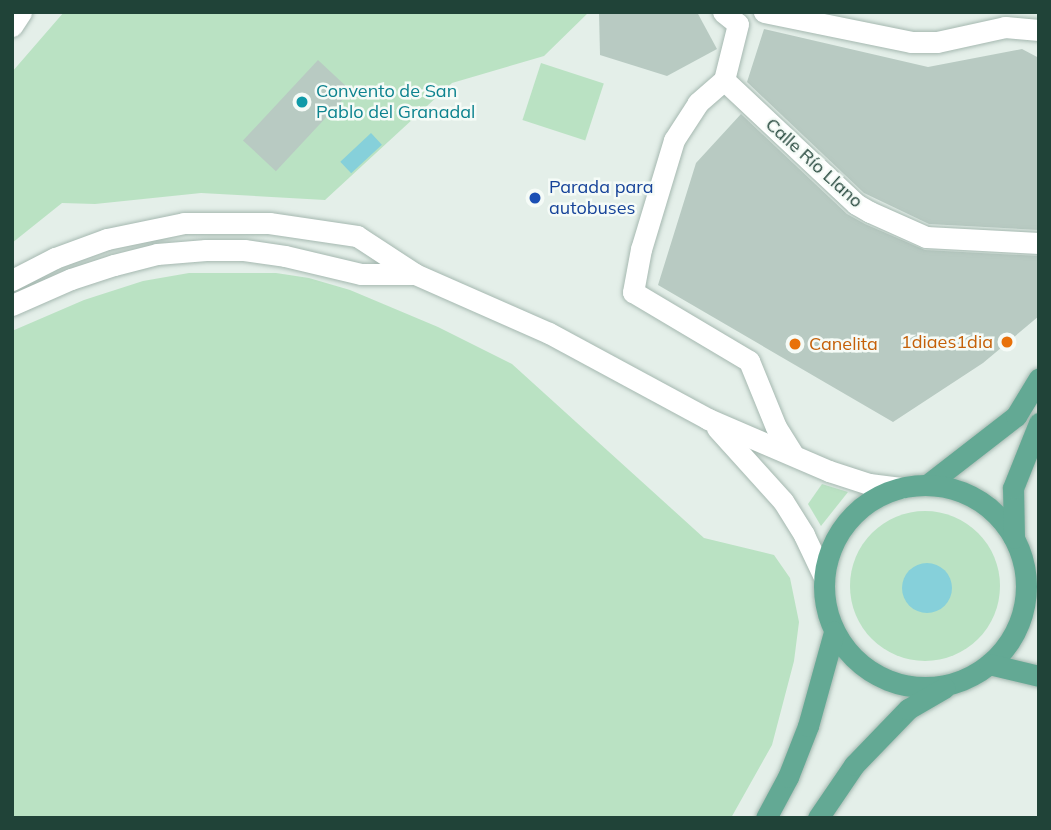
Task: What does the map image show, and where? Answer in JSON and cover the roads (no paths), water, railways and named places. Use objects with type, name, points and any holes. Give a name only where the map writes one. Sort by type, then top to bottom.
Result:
[{"type":"main road","points":[[927,485],[1016,416],[1039,378]]},
{"type":"main road","points":[[818,818],[854,765],[908,709],[949,685],[970,677],[989,664],[1010,641],[1023,613],[1026,582],[1017,545],[1013,488],[1039,423]]},
{"type":"main road","points":[[949,685],[915,687],[883,679],[854,659],[834,632],[825,605],[824,577],[832,547],[848,520],[872,500],[901,488],[927,485],[953,489],[978,500],[998,516],[1039,572]]},
{"type":"main road","points":[[766,818],[788,777],[808,726],[834,632]]},
{"type":"main road","points":[[989,664],[1039,676]]},
{"type":"street","points":[[12,26],[21,12]]},
{"type":"street","points":[[792,453],[776,427],[749,361],[633,292],[641,249],[674,140],[698,103],[724,80],[731,18],[762,12],[911,42],[937,42],[1005,27],[1039,30]]},
{"type":"street","name":"Calle Río Llano","points":[[724,80],[856,204],[870,212],[926,237],[1039,243]]},
{"type":"street","points":[[12,279],[55,258],[107,239],[184,223],[269,223],[357,236],[415,274],[549,333],[708,419],[836,474],[869,484],[901,488]]},
{"type":"street","points":[[12,305],[71,279],[114,265],[157,254],[206,250],[244,250],[285,256],[361,274],[415,274]]},
{"type":"street","points":[[708,419],[743,453],[783,501],[804,535],[824,577]]},
{"type":"water","points":[[371,133],[382,145],[351,173],[340,162]]},
{"type":"water","points":[[927,563],[945,570],[952,588],[945,606],[927,613],[909,606],[902,588],[909,570]]},
{"type":"place","name":"Convento de San Pablo del Granadal","points":[[302,102]]},
{"type":"place","name":"Parada para autobuses","points":[[535,198]]},
{"type":"place","name":"1diaes1dia","points":[[1007,342]]},
{"type":"place","name":"Canelita","points":[[795,344]]}]
